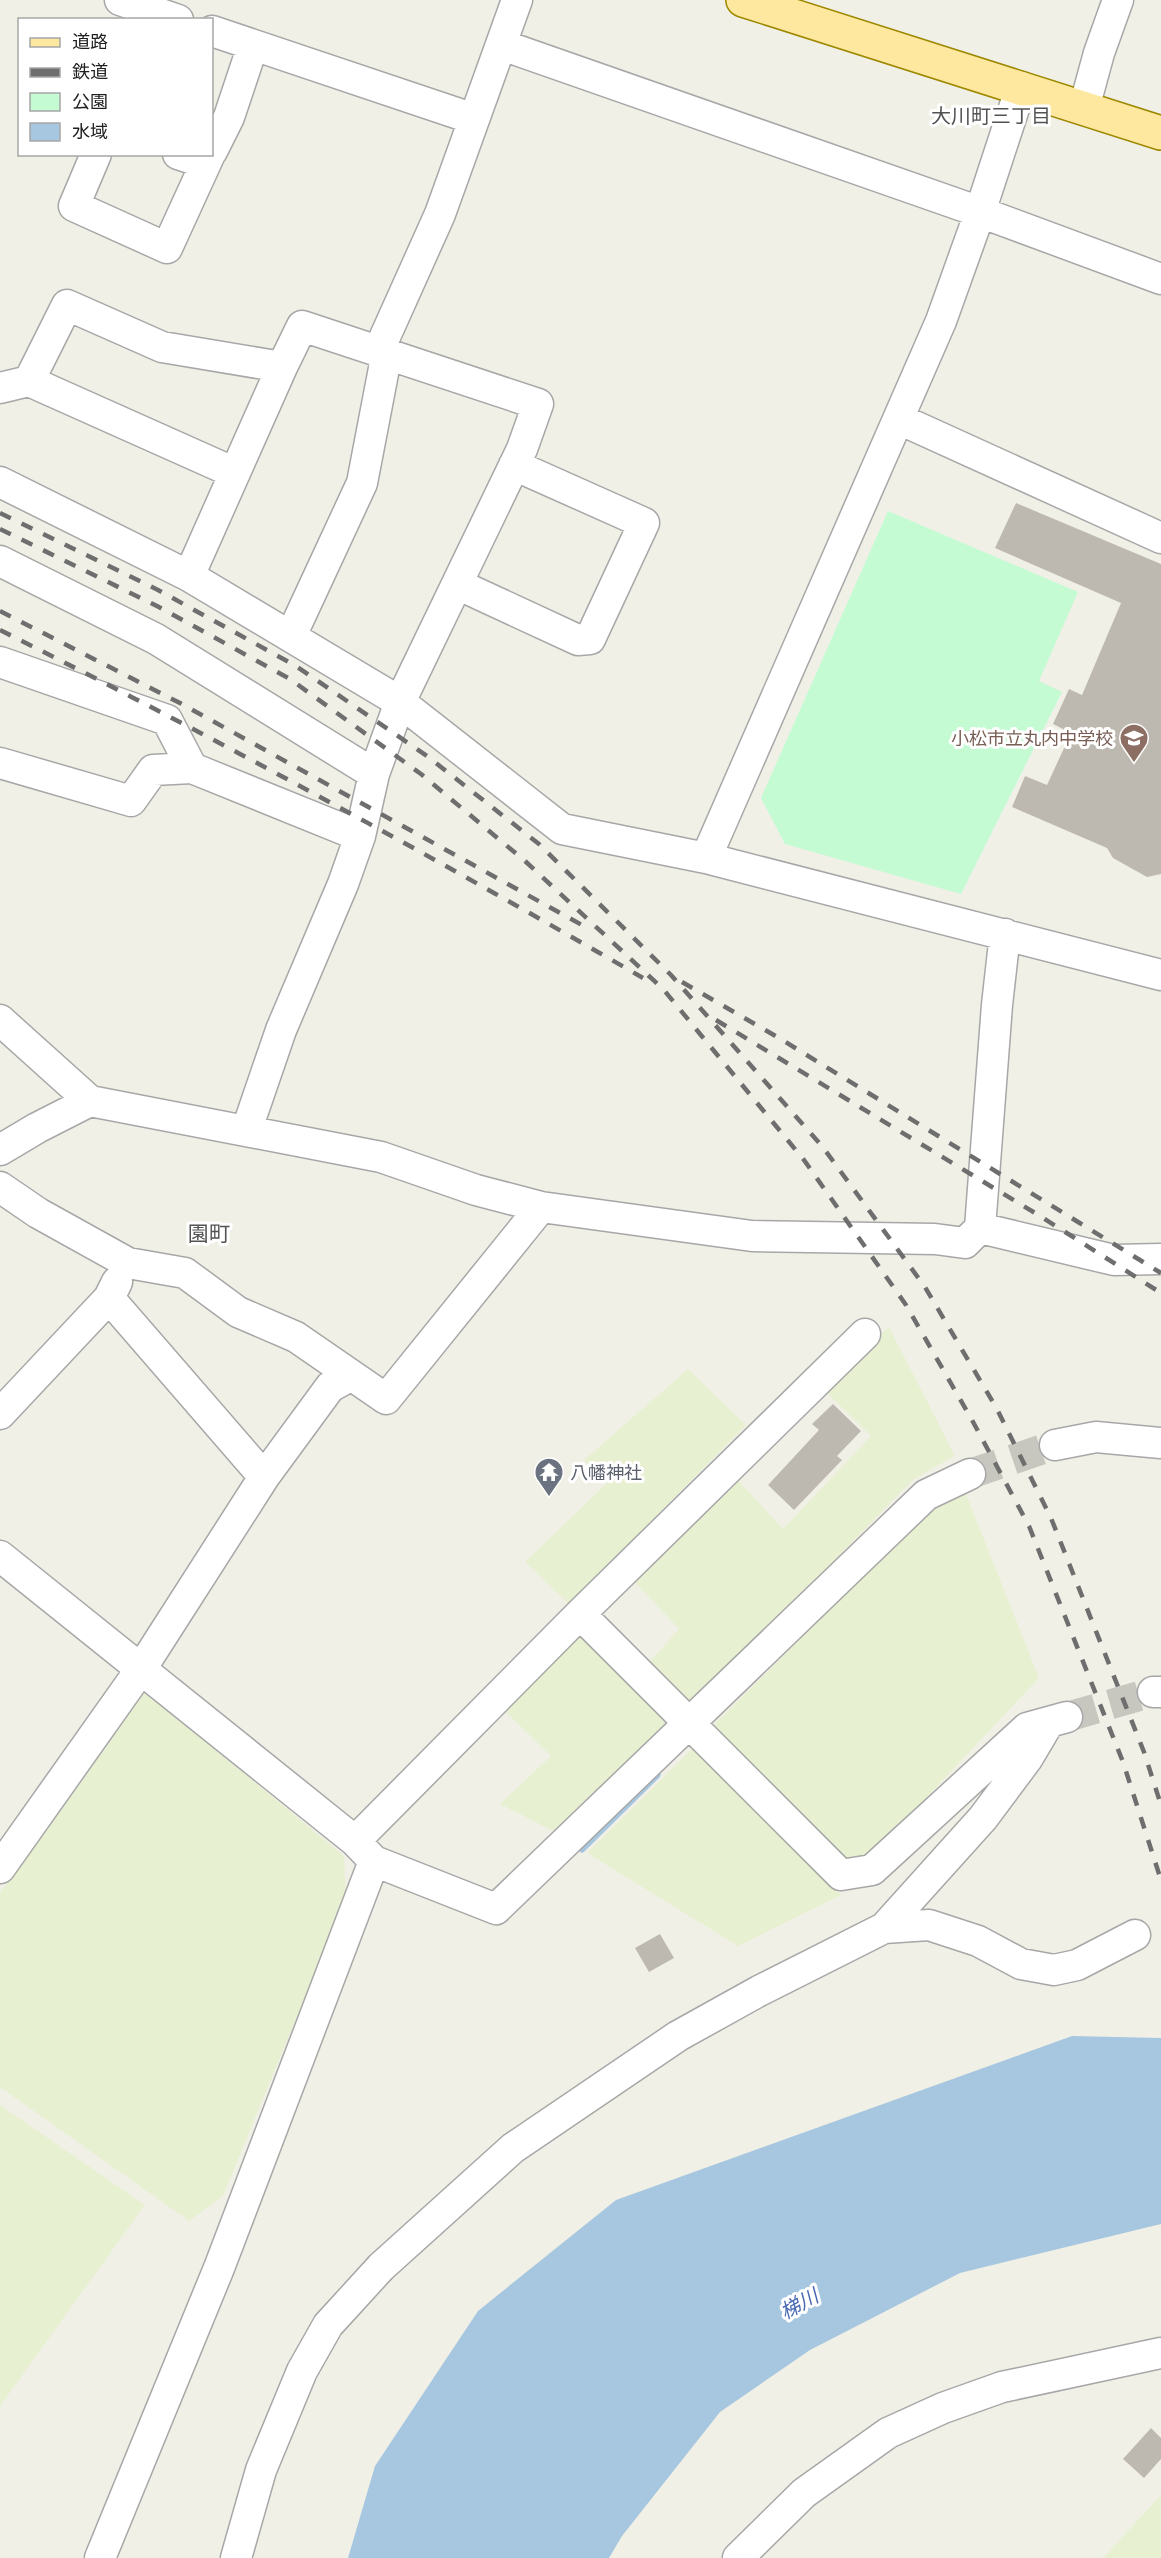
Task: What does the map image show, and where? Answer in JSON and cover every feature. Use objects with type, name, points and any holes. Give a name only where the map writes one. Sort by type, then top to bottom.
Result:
[{"type":"main road","points":[[744,0],[1161,133]]},
{"type":"street","points":[[120,0],[172,18]]},
{"type":"street","points":[[291,636],[362,483],[385,363],[379,350],[440,214],[517,0]]},
{"type":"street","points":[[1084,108],[1118,0]]},
{"type":"street","points":[[213,31],[474,119]]},
{"type":"street","points":[[213,139],[229,117],[253,45]]},
{"type":"street","points":[[502,45],[980,212],[1161,279]]},
{"type":"street","points":[[706,858],[941,321],[1021,87]]},
{"type":"street","points":[[95,156],[74,206],[166,248],[201,156]]},
{"type":"street","points":[[29,381],[67,305],[162,347],[282,367]]},
{"type":"street","points":[[189,576],[302,326],[538,404],[514,465],[400,702],[374,774],[360,836],[343,884],[281,1030],[247,1129]]},
{"type":"street","points":[[0,388],[29,381],[235,473]]},
{"type":"street","points":[[899,419],[1161,538]]},
{"type":"street","points":[[458,584],[578,640],[590,639],[644,524],[514,465]]},
{"type":"street","points":[[0,482],[189,576],[400,702],[562,829],[706,858],[1005,933],[1161,975]]},
{"type":"street","points":[[0,561],[156,639],[374,774]]},
{"type":"street","points":[[0,662],[167,720],[192,768]]},
{"type":"street","points":[[0,763],[131,801],[153,770],[192,768],[360,836]]},
{"type":"street","points":[[0,1020],[90,1101],[247,1129],[381,1157],[476,1190],[541,1207],[752,1236],[935,1239],[965,1243],[980,1228],[997,1005],[1005,933]]},
{"type":"street","points":[[0,1150],[90,1101]]},
{"type":"street","points":[[0,1187],[38,1213],[128,1263],[185,1274],[238,1312],[296,1337],[386,1399],[541,1207]]},
{"type":"street","points":[[980,1228],[1113,1260],[1161,1259]]},
{"type":"street","points":[[0,1414],[109,1298],[128,1263]]},
{"type":"street","points":[[109,1298],[264,1477]]},
{"type":"street","points":[[100,2558],[219,2268],[365,1851],[580,1614],[865,1334]]},
{"type":"street","points":[[0,1868],[141,1669],[264,1477],[330,1387],[350,1376]]},
{"type":"street","points":[[1055,1445],[1096,1437],[1161,1443]]},
{"type":"street","points":[[0,1556],[365,1851],[496,1909],[926,1495],[970,1474]]},
{"type":"street","points":[[236,2558],[261,2470],[302,2371],[328,2325],[381,2267],[513,2148],[678,2036],[759,1991],[884,1928],[983,1818],[1058,1719],[1027,1728],[872,1870],[841,1875],[580,1614]]},
{"type":"street","points":[[884,1928],[929,1925],[978,1941],[1021,1964],[1054,1970],[1077,1965],[1135,1935]]},
{"type":"street","points":[[738,2558],[804,2493],[888,2433],[943,2408],[1002,2387],[1161,2353]]},
{"type":"green space","points":[[888,511],[1078,592],[1039,681],[1062,692],[961,894],[785,844],[761,798]]},
{"type":"green space","points":[[889,1327],[955,1456],[914,1479],[687,1710],[645,1667],[679,1629],[634,1581],[737,1479],[783,1529],[871,1436],[821,1387]]},
{"type":"green space","points":[[688,1369],[746,1425],[569,1604],[525,1562],[607,1483],[584,1460]]},
{"type":"green space","points":[[966,1494],[1039,1678],[865,1863],[839,1866],[709,1730],[931,1507]]},
{"type":"green space","points":[[583,1634],[672,1729],[563,1836],[500,1804],[551,1756],[505,1711]]},
{"type":"green space","points":[[145,1692],[344,1856],[346,1897],[223,2196],[189,2221],[0,2087],[0,1893]]},
{"type":"green space","points":[[695,1746],[841,1895],[738,1946],[587,1853]]},
{"type":"green space","points":[[0,2105],[145,2205],[0,2406]]},
{"type":"green space","points":[[1161,2495],[1161,2558],[1103,2558]]},
{"type":"water","name":"梯川","points":[[1072,2036],[1161,2038],[1161,2224],[960,2273],[810,2350],[720,2412],[622,2536],[609,2558],[348,2558],[375,2466],[478,2311],[616,2200]]},
{"type":"building","points":[[1016,503],[1161,564],[1161,874],[1147,877],[1113,858],[1107,848],[1012,807],[1025,776],[1047,785],[1071,733],[1053,724],[1069,689],[1082,695],[1121,603],[995,548]]},
{"type":"building","points":[[833,1404],[861,1431],[837,1456],[842,1460],[794,1510],[768,1485],[819,1430],[812,1424]]},
{"type":"building","points":[[660,1934],[674,1958],[649,1972],[635,1948]]},
{"type":"building","points":[[1151,2428],[1161,2438],[1161,2459],[1144,2478],[1123,2459]]},
{"type":"waterway","points":[[582,1849],[657,1775]]},
{"type":"tunnel","points":[[970,1474],[1055,1445]]},
{"type":"tunnel","points":[[1067,1717],[1153,1692]]},
{"type":"railway","points":[[0,513],[158,590],[296,666],[427,756],[539,844],[671,975],[822,1146],[925,1287],[997,1409],[1051,1518],[1144,1752],[1161,1805]]},
{"type":"railway","points":[[0,529],[157,606],[290,679],[421,774],[525,861],[663,989],[804,1160],[906,1305],[972,1420],[1029,1526],[1123,1762],[1161,1880]]},
{"type":"railway","points":[[0,611],[180,703],[591,930]]},
{"type":"railway","points":[[0,630],[324,799],[643,978]]},
{"type":"railway","points":[[682,982],[779,1038],[1161,1273]]},
{"type":"railway","points":[[716,1020],[1040,1216],[1161,1293]]},
{"type":"place","name":"小松市立丸内中学校","points":[[1134,764]]},
{"type":"place","name":"八幡神社","points":[[549,1498]]},
{"type":"district","name":"大川町三丁目","points":[[991,116]]},
{"type":"district","name":"園町","points":[[209,1233]]}]
